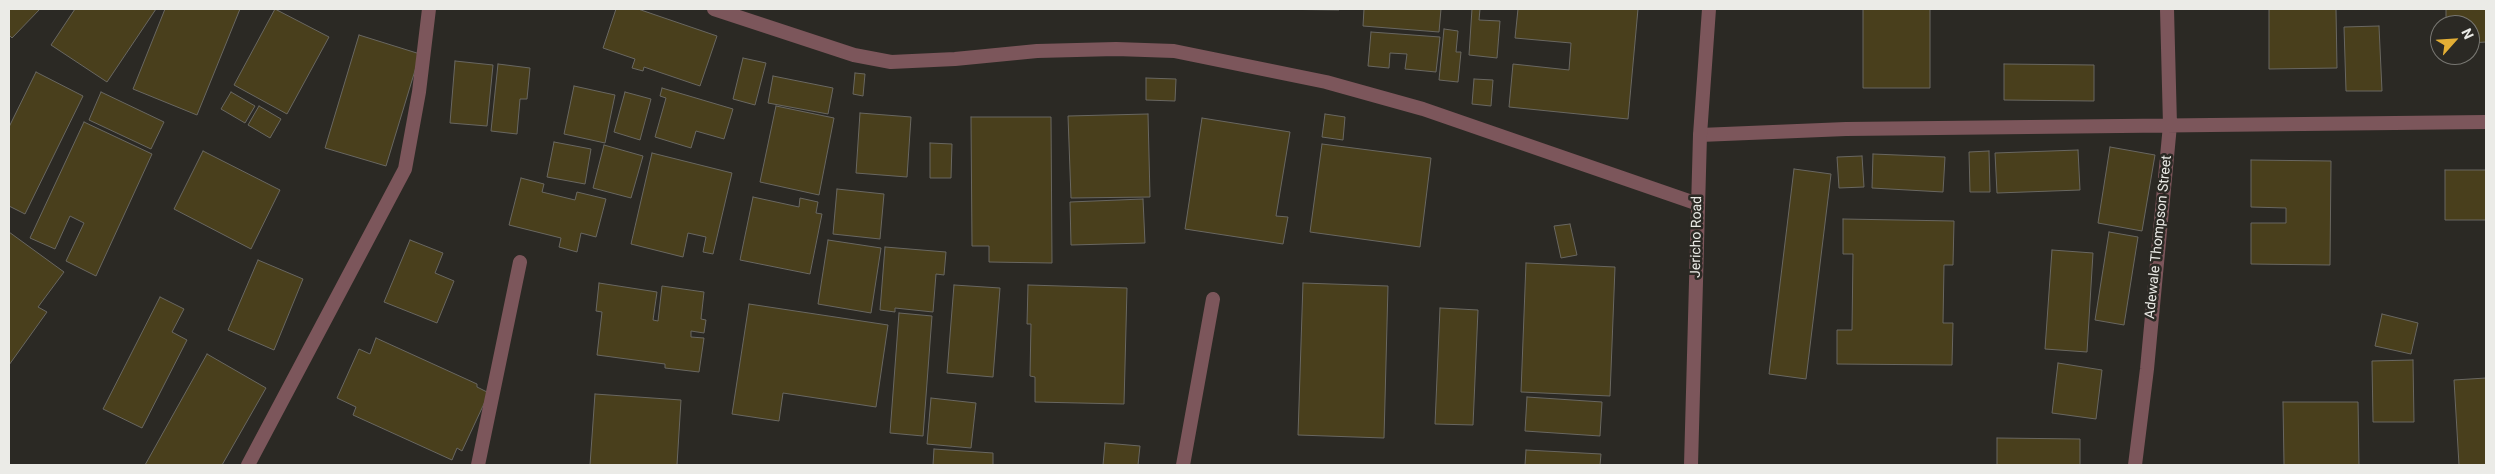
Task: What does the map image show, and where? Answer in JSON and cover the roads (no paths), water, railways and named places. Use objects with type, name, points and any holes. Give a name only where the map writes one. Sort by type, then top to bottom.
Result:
[{"type":"street","points":[[248,465],[405,169],[419,92],[429,9]]},
{"type":"street","points":[[714,9],[854,55],[891,62],[955,59],[1037,51],[1116,49],[1174,51],[1326,82],[1423,109],[1698,204]]},
{"type":"street","name":"Jericho Road","points":[[1691,465],[1700,135],[1709,9]]},
{"type":"street","name":"Adewale Thompson Street","points":[[2135,465],[2170,124],[2167,9]]},
{"type":"street","points":[[1700,135],[1846,129],[2486,122]]},
{"type":"street","points":[[478,465],[520,262]]},
{"type":"street","points":[[1183,465],[1213,299]]}]
